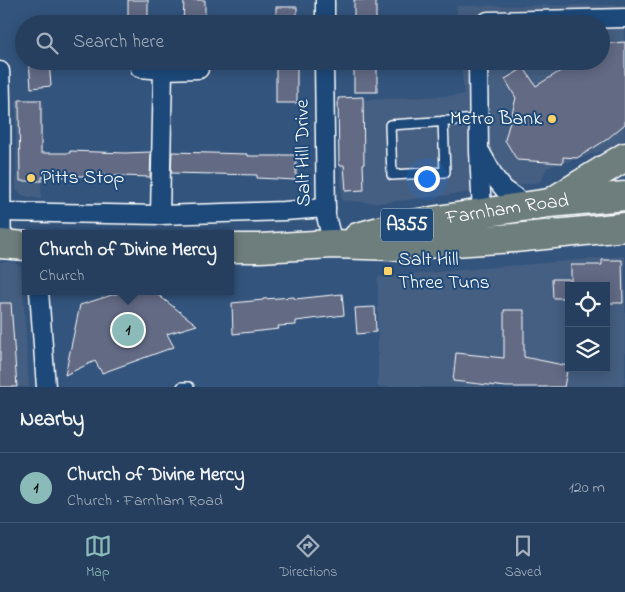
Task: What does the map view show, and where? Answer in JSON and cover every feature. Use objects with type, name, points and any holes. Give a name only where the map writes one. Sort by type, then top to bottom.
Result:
[{"type":"main road","points":[[539,205],[625,157]]},
{"type":"main road","name":"Farnham Road","points":[[333,244],[394,227],[539,205],[625,196]]},
{"type":"main road","name":"Farnham Road","points":[[234,248],[333,244],[394,246],[621,230]]},
{"type":"street","points":[[325,0],[325,15]]},
{"type":"street","points":[[610,18],[625,18]]},
{"type":"street","points":[[160,215],[163,70]]},
{"type":"street","name":"Salt Hill Drive","points":[[324,70],[326,216],[333,244]]},
{"type":"street","points":[[478,70],[482,213]]},
{"type":"street","points":[[0,71],[1,212],[9,245]]},
{"type":"street","points":[[479,151],[504,189],[539,205]]},
{"type":"street","points":[[1,212],[160,215],[326,208]]},
{"type":"street","points":[[39,295],[46,387]]},
{"type":"lane","points":[[443,122],[446,172],[392,175],[390,125],[479,119]]},
{"type":"lane","points":[[182,387],[189,387]]},
{"type":"shaded area","points":[[624,0],[625,139],[606,150],[547,168],[540,182],[380,203],[342,201],[337,99],[362,100],[464,95],[462,70],[610,70],[610,15],[457,15],[456,6],[624,5]]},
{"type":"shaded area","points":[[16,100],[43,101],[41,199],[25,196],[16,189]]},
{"type":"shaded area","points":[[624,256],[625,379],[623,387],[378,387],[378,277]]},
{"type":"shaded area","points":[[0,262],[14,262],[21,267],[29,387],[0,387]]},
{"type":"building","points":[[128,0],[148,0],[148,15],[128,15]]},
{"type":"building","points":[[184,0],[205,0],[205,15],[183,15]]},
{"type":"building","points":[[354,0],[376,0],[376,15],[354,15]]},
{"type":"building","points":[[276,7],[297,7],[297,15],[276,15]]},
{"type":"building","name":"Metro Bank","points":[[625,42],[625,124],[606,140],[577,158],[563,157],[563,163],[517,160],[505,140],[516,98],[505,79],[521,70],[525,70],[536,86],[562,70],[610,70],[610,43]]},
{"type":"building","points":[[30,70],[50,70],[51,86],[31,88]]},
{"type":"building","points":[[276,70],[297,70],[297,103],[276,103]]},
{"type":"building","points":[[354,70],[377,70],[377,92],[354,92]]},
{"type":"building","points":[[363,97],[364,190],[346,191],[344,165],[339,165],[338,98]]},
{"type":"building","points":[[19,100],[41,100],[41,153],[70,153],[70,151],[151,152],[150,177],[91,175],[42,177],[42,181],[20,181]]},
{"type":"building","points":[[172,152],[248,154],[248,156],[296,155],[296,180],[257,178],[257,175],[171,173]]},
{"type":"building","points":[[602,260],[622,260],[623,303],[610,303],[610,282],[571,282],[571,265],[602,265]]},
{"type":"building","points":[[552,279],[569,279],[569,282],[565,282],[565,298],[553,298]]},
{"type":"building","points":[[342,294],[344,315],[296,321],[296,325],[278,326],[279,329],[233,334],[232,303]]},
{"type":"building","points":[[112,295],[158,295],[197,325],[167,334],[174,347],[102,373],[95,361],[65,375],[80,305]]},
{"type":"building","points":[[0,303],[11,303],[17,387],[0,387]]},
{"type":"building","points":[[375,307],[376,332],[357,334],[355,308]]},
{"type":"building","points":[[504,310],[524,310],[524,357],[565,365],[565,372],[567,372],[564,387],[506,387],[453,381],[456,353],[504,358]]},
{"type":"place","name":"Metro Bank","points":[[552,119]]},
{"type":"place","name":"Pitts Stop","points":[[31,178]]},
{"type":"place","name":"Salt Hill Three Tuns","points":[[388,271]]},
{"type":"place","name":"Church of Divine Mercy","points":[[128,330]]}]
